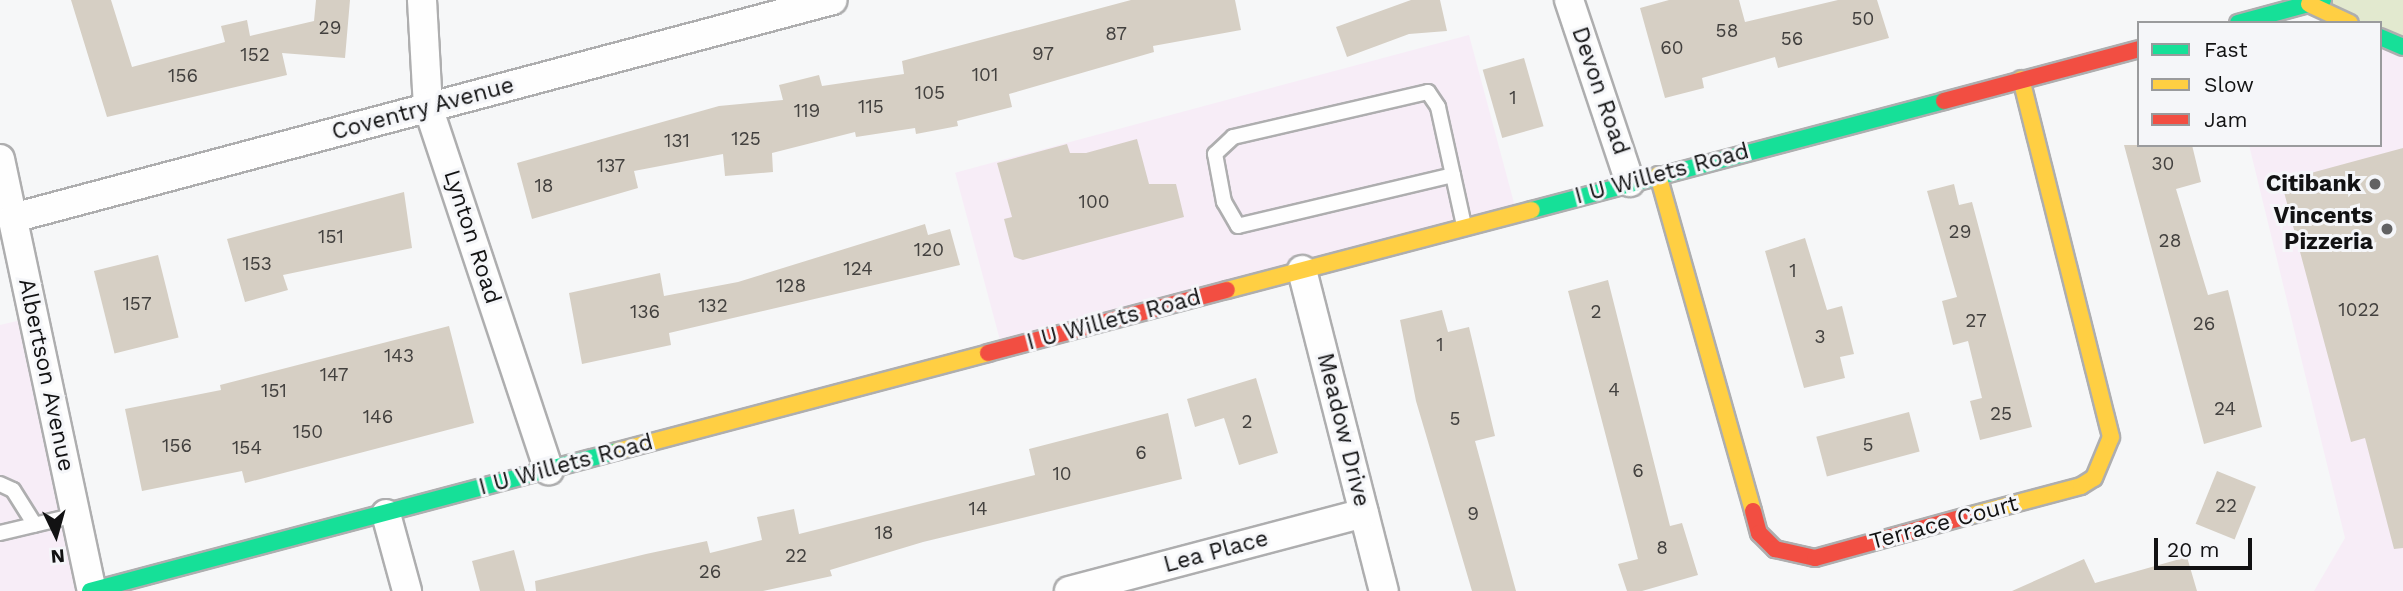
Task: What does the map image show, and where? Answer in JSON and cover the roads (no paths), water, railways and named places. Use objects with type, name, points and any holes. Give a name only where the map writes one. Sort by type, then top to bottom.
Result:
[{"type":"main road","points":[[2245,21],[2316,2],[2347,21]]},
{"type":"main road","points":[[2382,38],[2403,47]]},
{"type":"main road","name":"I U Willets Road","points":[[91,591],[130,586],[549,470],[2137,50]]},
{"type":"main road","name":"Terrace Court","points":[[1658,175],[1759,533],[1775,549],[1815,558],[2081,486],[2094,478],[2106,458],[2111,437],[2021,79]]},
{"type":"street","name":"Lynton Road","points":[[422,0],[428,107],[549,470]]},
{"type":"street","name":"Coventry Avenue","points":[[13,218],[833,0]]},
{"type":"street","name":"Devon Road","points":[[1569,0],[1630,182]]},
{"type":"street","name":"Albertson Avenue","points":[[0,159],[91,591]]},
{"type":"street","name":"Meadow Drive","points":[[1302,270],[1384,591]]},
{"type":"street","name":"Lea Place","points":[[1069,591],[1364,513]]},
{"type":"street","points":[[386,514],[407,591]]},
{"type":"lane","points":[[1453,175],[1238,226],[1224,202],[1215,154],[1233,137],[1413,91],[1435,97],[1453,175],[1465,227]]},
{"type":"lane","points":[[0,484],[13,491],[35,525]]},
{"type":"lane","points":[[0,533],[76,515]]},
{"type":"place","name":"Citibank","points":[[2375,184]]},
{"type":"place","name":"Vincents Pizzeria","points":[[2387,229]]}]
